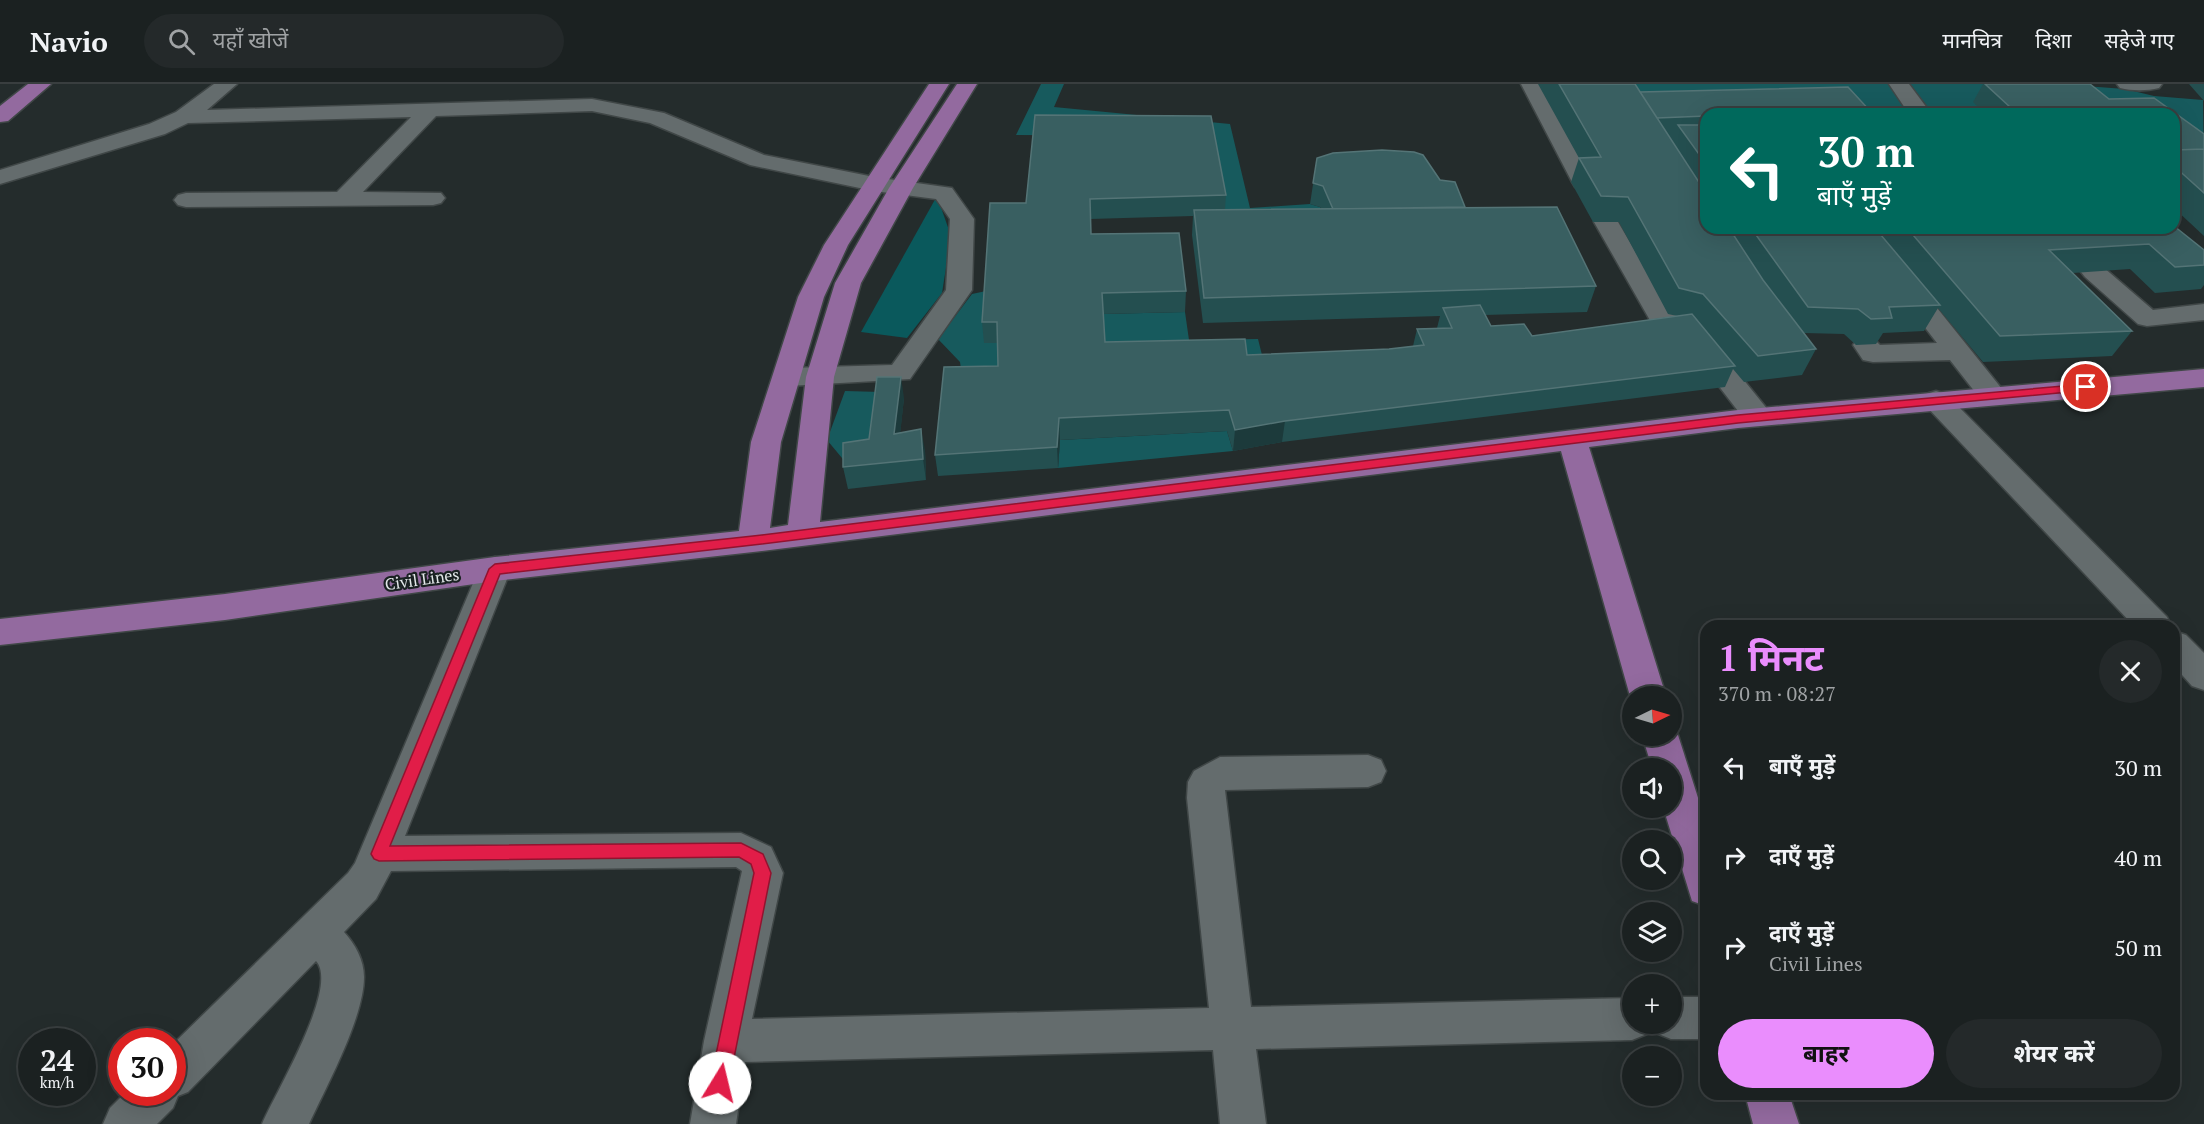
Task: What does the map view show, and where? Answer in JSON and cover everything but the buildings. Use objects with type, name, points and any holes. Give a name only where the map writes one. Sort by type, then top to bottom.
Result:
[{"type":"main road","points":[[0,116],[42,84]]},
{"type":"main road","points":[[753,541],[766,442],[811,297],[836,245],[939,84]]},
{"type":"main road","points":[[803,534],[820,377],[848,283],[901,188],[967,84]]},
{"type":"main road","name":"Civil Lines","points":[[0,632],[225,607],[495,569],[753,541],[1758,417],[2204,378]]},
{"type":"main road","points":[[1572,439],[1645,686]]},
{"type":"main road","points":[[1682,809],[1700,868]]},
{"type":"main road","points":[[1769,1100],[1776,1124]]},
{"type":"street","points":[[0,177],[157,129],[184,117],[227,84]]},
{"type":"street","points":[[532,106],[544,84]]},
{"type":"street","points":[[1531,84],[1583,182]]},
{"type":"street","points":[[1899,84],[1914,108]]},
{"type":"street","points":[[2127,84],[2152,84]]},
{"type":"street","points":[[184,117],[592,105],[621,109],[656,118],[758,160],[874,184],[944,193],[962,219],[970,260],[959,290],[900,373],[788,377]]},
{"type":"street","points":[[343,199],[431,109]]},
{"type":"street","points":[[186,200],[433,198]]},
{"type":"street","points":[[1606,222],[1660,316],[1687,327],[1758,417]]},
{"type":"street","points":[[1865,234],[1992,395]]},
{"type":"street","points":[[2094,272],[2148,318],[2204,312]]},
{"type":"street","points":[[1866,345],[1873,354],[1957,351]]},
{"type":"street","points":[[1936,400],[2149,620]]},
{"type":"street","points":[[186,1062],[362,886],[379,854],[495,569]]},
{"type":"street","points":[[2180,650],[2204,676]]},
{"type":"street","points":[[1243,1124],[1206,798],[1207,782],[1220,773],[1368,771]]},
{"type":"street","points":[[379,854],[741,850],[757,859],[762,873],[726,1041],[713,1124]]},
{"type":"street","points":[[285,1124],[338,1007],[343,980],[342,964],[331,947],[314,932]]},
{"type":"street","points":[[1682,1018],[1700,1018]]},
{"type":"street","points":[[726,1041],[1622,1019]]},
{"type":"street","points":[[126,1124],[143,1106]]},
{"type":"shaded area","points":[[1041,84],[1064,84],[1054,107],[1230,124],[1250,208],[1310,204],[1320,207],[1331,234],[1229,235],[1209,136],[1016,135]]},
{"type":"shaded area","points":[[1612,84],[1892,84],[1908,106],[1907,108],[1700,108],[1700,113],[1627,112]]},
{"type":"shaded area","points":[[1906,84],[2058,84],[2125,89],[2154,96],[2203,100],[2204,163],[2180,124],[2180,108],[2074,108],[1974,102],[1980,108],[1925,108]]},
{"type":"shaded area","points":[[937,196],[951,236],[942,293],[907,338],[861,332]]},
{"type":"shaded area","points":[[986,291],[999,343],[1000,387],[962,375],[960,362],[938,339],[972,294]]},
{"type":"shaded area","points":[[1185,312],[1189,340],[1258,339],[1267,375],[1105,363],[1102,314]]},
{"type":"shaded area","points":[[845,391],[881,392],[873,460],[847,464],[827,440]]},
{"type":"shaded area","points":[[1227,431],[1233,451],[1058,468],[1060,440]]},
{"type":"route","points":[[720,1083],[726,1041],[762,873],[757,859],[741,850],[379,854],[495,569],[753,541],[1738,419],[2086,387]]}]
